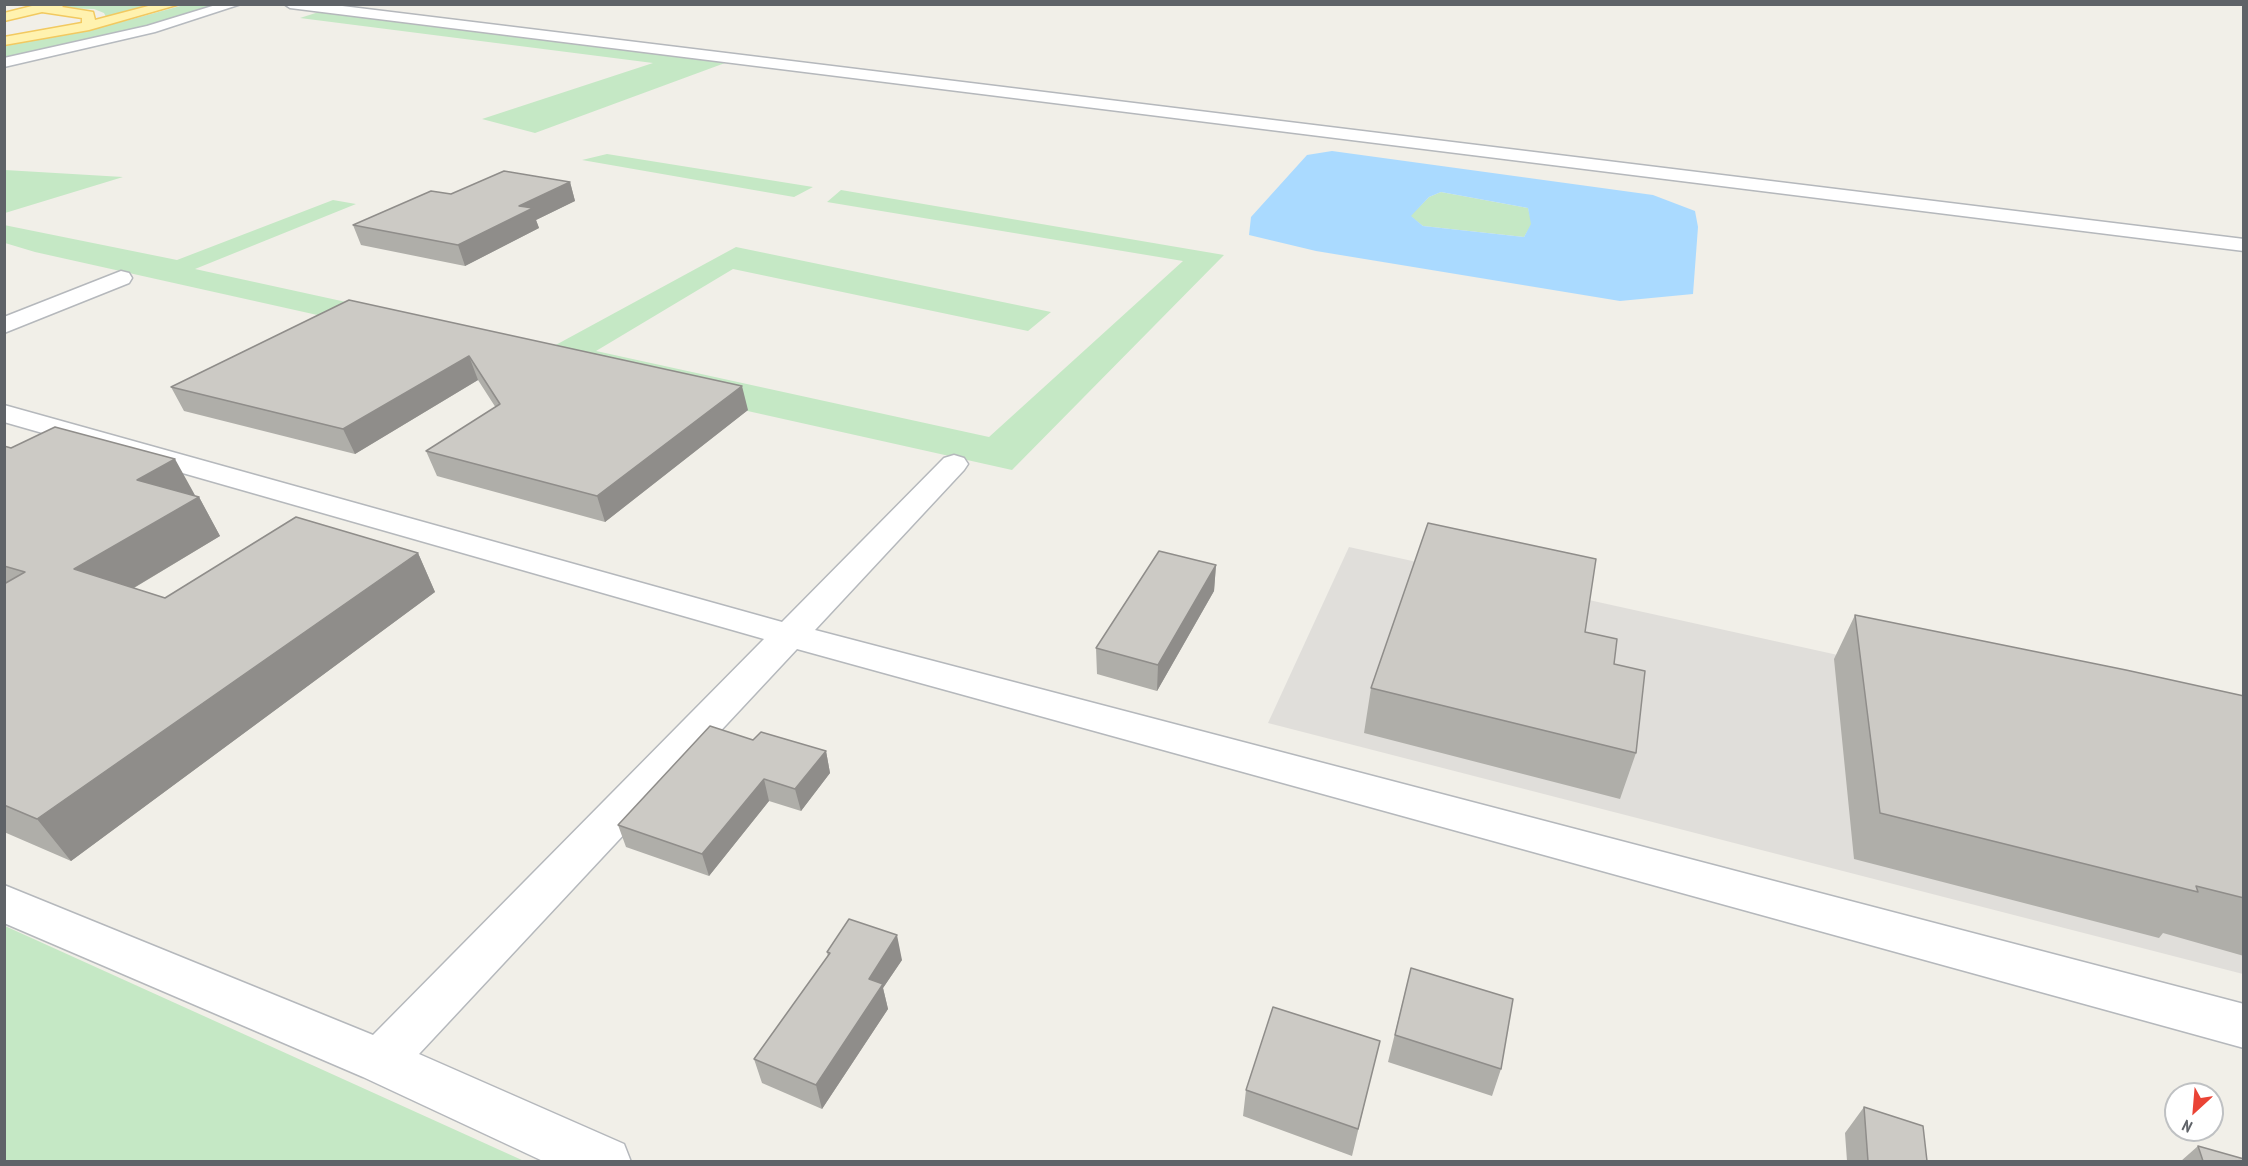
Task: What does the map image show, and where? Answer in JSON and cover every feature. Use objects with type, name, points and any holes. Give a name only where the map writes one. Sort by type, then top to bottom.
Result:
[{"type":"main road","points":[[4,17],[59,4]]},
{"type":"main road","points":[[4,41],[89,26],[174,4]]},
{"type":"main road","points":[[42,8],[88,15],[89,26]]},
{"type":"street","points":[[27,4],[42,8]]},
{"type":"street","points":[[4,63],[161,27],[235,4]]},
{"type":"street","points":[[290,4],[2244,245]]},
{"type":"street","points":[[4,326],[121,278]]},
{"type":"street","points":[[4,413],[789,635],[2244,1026]]},
{"type":"street","points":[[380,1061],[954,464]]},
{"type":"street","points":[[4,903],[380,1061],[605,1161]]},
{"type":"shaded area","points":[[1349,547],[2227,741],[2243,784],[2243,974],[1268,723]]},
{"type":"green space","points":[[72,4],[164,5],[106,17],[104,13],[94,9],[54,8]]},
{"type":"green space","points":[[184,5],[220,5],[139,28],[5,59],[5,46],[129,20]]},
{"type":"green space","points":[[325,10],[725,63],[535,133],[482,119],[653,63],[300,18]]},
{"type":"green space","points":[[607,154],[813,187],[794,197],[582,160]]},
{"type":"green space","points":[[5,170],[123,177],[5,213]]},
{"type":"green space","points":[[841,190],[1224,255],[1012,470],[35,252],[5,243],[4,225],[177,260],[333,200],[356,204],[195,269],[552,347],[736,247],[1051,312],[1028,331],[733,269],[596,351],[989,437],[1183,261],[827,202]]},
{"type":"green space","points":[[1441,192],[1528,208],[1532,224],[1524,237],[1423,226],[1410,216],[1429,197]]},
{"type":"green space","points":[[5,926],[524,1161],[5,1161]]},
{"type":"water","points":[[1332,151],[1653,195],[1695,211],[1698,227],[1693,294],[1620,301],[1316,251],[1249,235],[1251,217],[1307,155]],"holes":[[[1441,192],[1528,208],[1531,224],[1524,237],[1423,226],[1411,216],[1429,197]]]},
{"type":"building","points":[[504,171],[570,182],[519,206],[533,208],[458,245],[353,225],[431,191],[451,194]]},
{"type":"building","points":[[349,300],[742,386],[597,496],[426,451],[500,404],[469,356],[343,429],[171,387]]},
{"type":"building","points":[[55,427],[175,459],[137,480],[199,497],[74,569],[165,598],[296,517],[418,553],[37,819],[4,805],[4,584],[25,572],[4,566],[4,446],[11,448]]},
{"type":"building","points":[[1428,523],[1596,559],[1585,632],[1617,639],[1614,664],[1645,671],[1636,753],[1371,688]]},
{"type":"building","points":[[1159,551],[1216,565],[1158,665],[1096,648]]},
{"type":"building","points":[[1855,615],[2244,696],[2244,898],[2196,886],[2198,892],[1880,813]]},
{"type":"building","points":[[710,726],[753,740],[761,732],[826,751],[795,789],[764,779],[702,854],[618,825]]},
{"type":"building","points":[[849,919],[897,935],[869,979],[883,984],[816,1085],[754,1059],[830,953],[827,952]]},
{"type":"building","points":[[1411,968],[1513,999],[1501,1069],[1395,1035]]},
{"type":"building","points":[[1273,1007],[1380,1041],[1358,1129],[1246,1090]]},
{"type":"building","points":[[1864,1107],[1923,1126],[1927,1161],[1868,1161]]},
{"type":"building","points":[[2198,1146],[2244,1159],[2244,1161],[2203,1161]]}]
